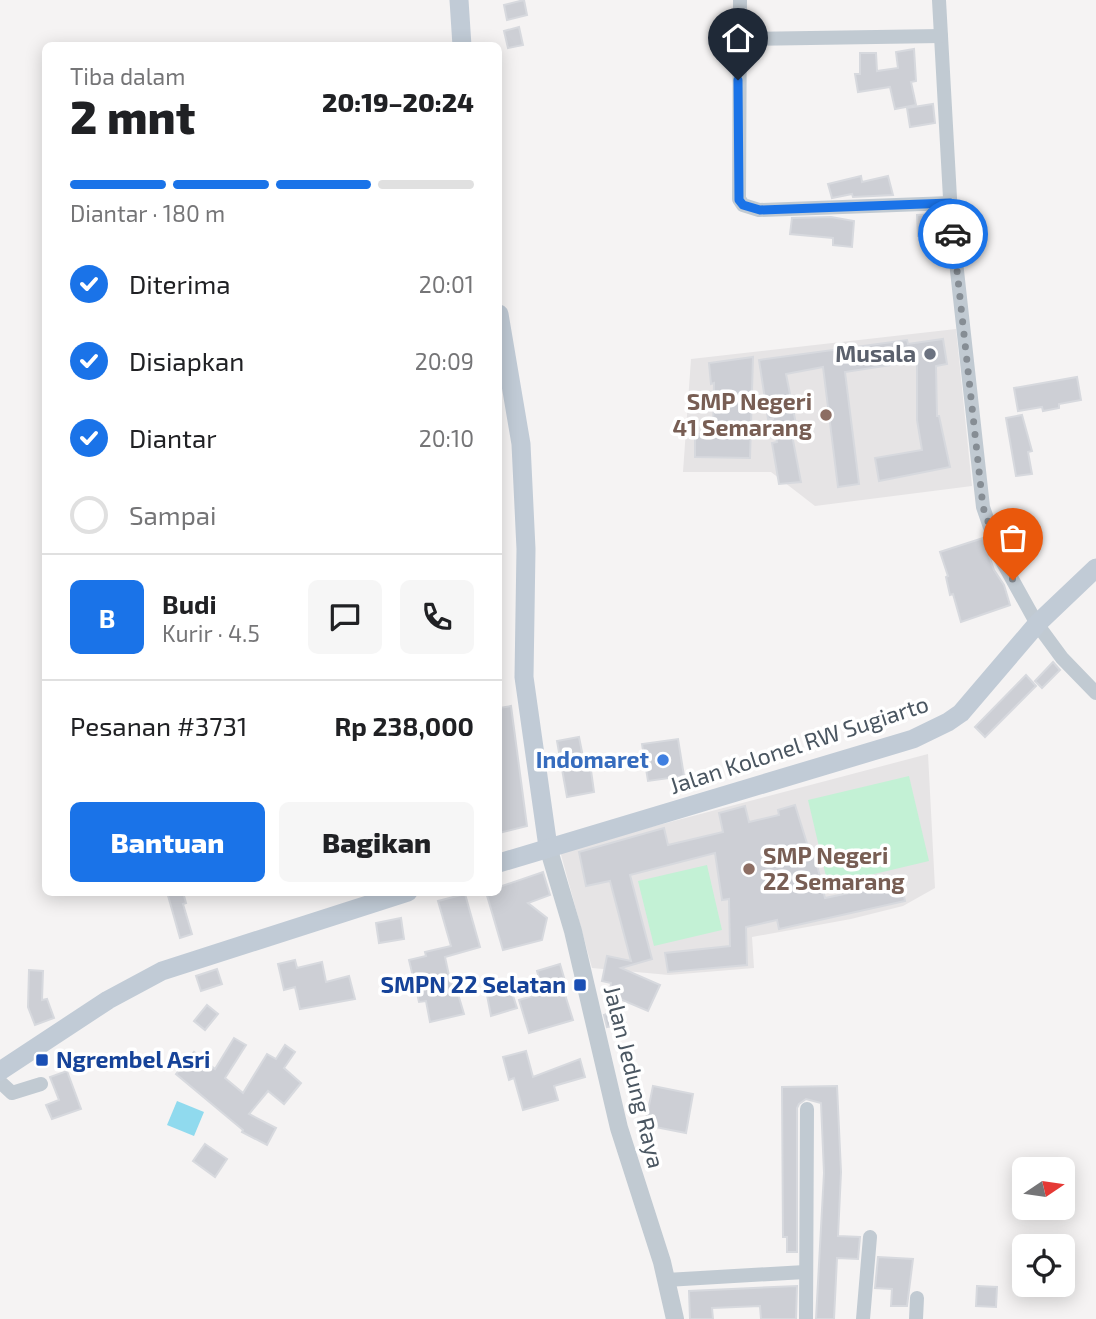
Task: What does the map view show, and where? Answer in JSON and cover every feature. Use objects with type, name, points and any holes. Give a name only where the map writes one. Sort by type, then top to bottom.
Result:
[{"type":"main road","points":[[459,0],[462,42]]},
{"type":"main road","points":[[502,332],[521,444],[526,549],[524,677],[548,847]]},
{"type":"main road","name":"Jalan Kolonel RW Sugiarto","points":[[502,862],[913,739],[948,722],[961,713],[1037,624],[1096,568]]},
{"type":"main road","points":[[0,1071],[108,1000],[162,971],[357,901],[385,896]]},
{"type":"street","points":[[740,0],[739,200],[743,205],[760,210],[950,203]]},
{"type":"street","points":[[939,0],[950,203],[983,507],[1001,559],[1037,624],[1062,658],[1096,693]]},
{"type":"street","points":[[738,39],[941,36]]},
{"type":"street","name":"Jalan Jedung Raya","points":[[548,847],[573,931],[619,1128],[666,1280],[675,1319]]},
{"type":"street","points":[[0,1082],[12,1093],[41,1084]]},
{"type":"street","points":[[806,1319],[807,1109]]},
{"type":"street","points":[[863,1319],[870,1237]]},
{"type":"street","points":[[666,1280],[805,1272]]},
{"type":"street","points":[[916,1319],[917,1297]]},
{"type":"shaded area","name":"SMP Negeri 41 Semarang","points":[[956,329],[972,486],[815,506],[771,472],[683,472],[691,359]]},
{"type":"shaded area","name":"SMP Negeri 22 Semarang","points":[[928,754],[935,888],[903,906],[851,919],[752,937],[754,968],[669,975],[592,968],[560,851]]},
{"type":"green space","points":[[909,776],[929,861],[828,885],[808,800]]},
{"type":"green space","points":[[707,865],[722,930],[654,946],[638,881]]},
{"type":"water","points":[[177,1101],[204,1112],[194,1136],[167,1125]]},
{"type":"building","points":[[524,0],[527,15],[507,20],[504,5]]},
{"type":"building","points":[[519,27],[523,45],[508,48],[504,31]]},
{"type":"building","points":[[914,49],[916,81],[911,82],[916,105],[895,109],[890,87],[858,92],[855,74],[860,74],[860,53],[876,53],[877,71],[898,68],[896,52]]},
{"type":"building","points":[[933,104],[935,123],[910,127],[907,108]]},
{"type":"building","points":[[861,176],[862,182],[888,176],[893,195],[853,197],[852,194],[832,198],[828,184]]},
{"type":"building","points":[[941,214],[942,235],[918,236],[917,215]]},
{"type":"building","points":[[831,217],[854,221],[852,247],[833,245],[833,238],[790,234],[792,218]]},
{"type":"building","points":[[943,339],[947,364],[936,366],[937,416],[950,467],[879,481],[875,458],[922,450],[917,420],[917,361],[845,372],[859,484],[838,487],[823,367],[786,374],[798,434],[792,435],[801,482],[779,484],[772,443],[777,442],[773,419],[768,419],[759,360],[907,340],[908,344]]},
{"type":"building","points":[[753,357],[750,458],[695,457],[695,434],[713,434],[714,383],[711,384],[709,363]]},
{"type":"building","points":[[1077,377],[1081,400],[1059,404],[1059,408],[1043,411],[1042,407],[1018,411],[1014,388]]},
{"type":"building","points":[[1022,415],[1032,451],[1028,452],[1032,474],[1016,476],[1006,418]]},
{"type":"building","points":[[983,538],[1010,605],[961,622],[953,594],[950,595],[948,576],[940,552]]},
{"type":"building","points":[[1053,662],[1060,670],[1042,688],[1035,681]]},
{"type":"building","points":[[1026,675],[1036,686],[985,737],[975,727]]},
{"type":"building","points":[[511,706],[527,826],[502,832],[502,708]]},
{"type":"building","points":[[579,737],[583,757],[589,756],[594,792],[567,797],[557,741]]},
{"type":"building","name":"Indomaret","points":[[678,739],[684,776],[648,781],[642,744]]},
{"type":"building","points":[[795,805],[810,853],[814,852],[825,898],[901,882],[905,901],[779,929],[777,920],[746,927],[747,965],[668,972],[665,953],[730,946],[729,899],[722,900],[715,853],[630,875],[652,959],[621,968],[660,985],[648,1011],[620,999],[626,1023],[607,1027],[604,1015],[607,1014],[611,983],[602,981],[607,956],[631,961],[610,881],[586,886],[579,852],[664,828],[668,845],[723,832],[719,813],[745,806],[749,822],[779,815],[778,810]]},
{"type":"building","points":[[543,872],[550,895],[528,903],[547,918],[542,940],[503,950],[487,896],[502,896],[502,886]]},
{"type":"building","points":[[168,896],[184,896],[186,903],[183,904],[192,934],[180,938]]},
{"type":"building","points":[[466,896],[480,947],[445,957],[451,985],[455,984],[464,1014],[430,1022],[426,1001],[419,1002],[409,960],[426,956],[425,952],[451,946],[438,901]]},
{"type":"building","points":[[401,918],[404,939],[379,943],[376,923]]},
{"type":"building","points":[[295,960],[297,968],[322,962],[326,982],[349,976],[355,999],[300,1009],[295,987],[284,990],[278,964]]},
{"type":"building","points":[[560,964],[565,981],[561,982],[573,1020],[529,1033],[519,1000],[543,993],[537,971]]},
{"type":"building","points":[[217,969],[222,984],[201,991],[196,976]]},
{"type":"building","points":[[29,970],[43,971],[42,1000],[47,999],[54,1018],[35,1025],[28,1007]]},
{"type":"building","points":[[509,983],[517,1008],[491,1016],[486,990]]},
{"type":"building","points":[[207,1005],[218,1014],[205,1030],[194,1021]]},
{"type":"building","points":[[234,1038],[246,1045],[225,1078],[243,1093],[267,1054],[276,1059],[285,1045],[295,1052],[284,1068],[301,1083],[284,1104],[268,1091],[249,1114],[276,1128],[267,1145],[242,1132],[243,1130],[176,1074],[194,1052],[215,1069]]},
{"type":"building","points":[[526,1051],[533,1077],[580,1059],[585,1077],[554,1086],[558,1100],[523,1110],[514,1078],[509,1080],[503,1057]]},
{"type":"building","points":[[67,1071],[81,1109],[52,1119],[46,1105],[59,1100],[50,1077]]},
{"type":"building","points":[[653,1086],[693,1094],[686,1133],[645,1125]]},
{"type":"building","points":[[837,1086],[841,1172],[838,1236],[860,1237],[858,1259],[837,1258],[834,1319],[816,1319],[824,1173],[821,1103],[806,1099],[797,1108],[797,1252],[787,1252],[787,1237],[783,1237],[782,1087]]},
{"type":"building","points":[[205,1144],[227,1159],[215,1177],[193,1161]]},
{"type":"building","points":[[878,1257],[913,1259],[907,1306],[891,1306],[892,1289],[875,1288]]},
{"type":"building","points":[[797,1286],[796,1319],[761,1319],[760,1306],[712,1308],[713,1319],[690,1319],[689,1291]]},
{"type":"building","points":[[977,1286],[997,1287],[996,1307],[976,1306]]},
{"type":"way so far","points":[[953,234],[983,507],[1001,559],[1013,580]]},
{"type":"place","name":"Musala","points":[[930,354]]},
{"type":"place","name":"SMP Negeri 41 Semarang","points":[[826,415]]},
{"type":"place","name":"Indomaret","points":[[663,760]]},
{"type":"place","name":"SMP Negeri 22 Semarang","points":[[749,869]]},
{"type":"place","name":"SMPN 22 Selatan","points":[[580,985]]},
{"type":"place","name":"Ngrembel Asri","points":[[42,1060]]},
{"type":"route","points":[[738,80],[739,200],[743,205],[760,210],[950,203],[953,234]]}]
